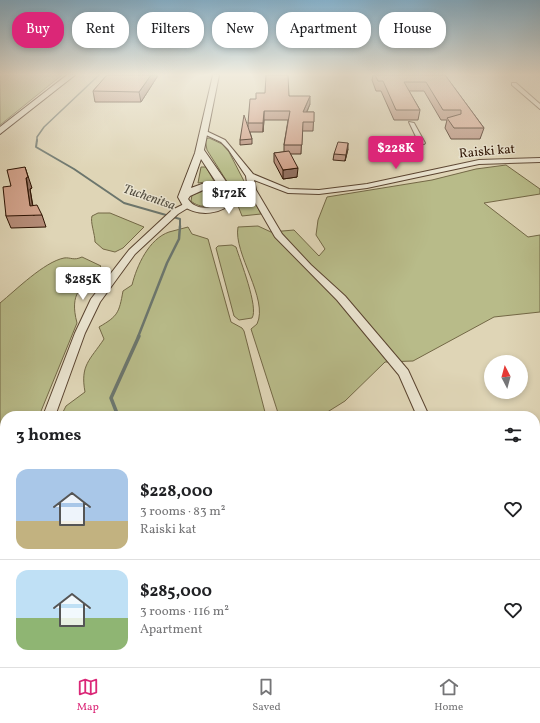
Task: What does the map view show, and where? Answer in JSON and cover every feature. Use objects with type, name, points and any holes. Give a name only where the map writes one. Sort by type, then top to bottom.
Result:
[{"type":"main road","points":[[0,131],[32,106]]},
{"type":"main road","points":[[0,142],[34,106]]},
{"type":"street","points":[[185,201],[200,151],[209,106]]},
{"type":"street","points":[[410,123],[422,143]]},
{"type":"street","points":[[204,132],[227,144],[250,176],[252,190],[278,235],[308,267],[341,298],[404,373],[421,411]]},
{"type":"street","points":[[185,201],[200,210],[219,208],[230,199],[231,196],[200,151]]},
{"type":"street","name":"Raiski kat","points":[[250,176],[288,191],[319,192],[367,186],[479,162],[540,160]]},
{"type":"street","points":[[51,411],[80,333],[95,301],[132,252],[185,201],[190,191],[202,187],[215,187],[226,190]]},
{"type":"green space","points":[[0,106],[23,106],[0,125]]},
{"type":"green space","points":[[209,138],[222,144],[229,152],[261,214],[242,216],[231,188],[207,150],[205,139]]},
{"type":"green space","points":[[506,165],[540,189],[540,194],[484,203],[528,237],[540,235],[540,312],[494,317],[413,361],[385,362],[345,401],[329,411],[277,411],[251,329],[257,324],[259,314],[258,302],[241,250],[238,238],[238,227],[258,226],[271,232],[294,230],[319,256],[325,249],[316,235],[318,220],[327,197],[432,180],[476,169]]},
{"type":"green space","points":[[201,167],[206,167],[214,181],[198,183]]},
{"type":"green space","points":[[206,190],[220,193],[222,199],[211,206],[195,204],[191,201],[192,195]]},
{"type":"green space","points":[[98,213],[110,213],[144,227],[123,248],[115,252],[103,249],[95,242],[92,225],[92,216]]},
{"type":"green space","points":[[188,227],[192,234],[208,239],[231,322],[242,328],[244,331],[265,411],[64,411],[66,406],[85,392],[84,375],[87,363],[104,339],[99,327],[114,317],[117,313],[123,291],[132,285],[141,261],[155,240],[169,232]]},
{"type":"green space","points":[[232,245],[236,247],[248,284],[253,305],[252,318],[239,320],[234,316],[216,248],[218,246]]},
{"type":"green space","points":[[82,257],[101,266],[78,291],[75,304],[77,323],[41,411],[0,411],[0,303],[30,277],[48,265],[64,258],[76,259]]},
{"type":"building","points":[[249,106],[306,106],[303,112],[314,112],[314,122],[303,122],[302,145],[284,145],[290,111],[264,111],[263,123],[248,123]]},
{"type":"building","points":[[394,106],[418,106],[420,110],[396,110]]},
{"type":"building","points":[[441,106],[468,106],[484,128],[454,128],[447,118],[461,114],[461,110],[443,110]]},
{"type":"building","points":[[244,115],[252,139],[240,140]]},
{"type":"building","points":[[338,142],[348,143],[346,155],[334,154]]},
{"type":"building","points":[[289,151],[298,168],[283,170],[274,153]]},
{"type":"building","points":[[25,167],[28,177],[26,178],[30,206],[37,205],[42,215],[6,216],[3,187],[11,186],[7,170]]},
{"type":"waterway","name":"Tuchenitsa","points":[[37,140],[37,137],[44,127],[66,106]]},
{"type":"waterway","name":"Tuchenitsa","points":[[37,140],[36,147],[74,169],[124,203],[180,219],[180,226]]},
{"type":"waterway","name":"Tuchenitsa","points":[[138,337],[167,263],[179,239],[180,226]]},
{"type":"waterway","name":"Tuchenitsa","points":[[116,411],[111,398],[139,336]]}]
